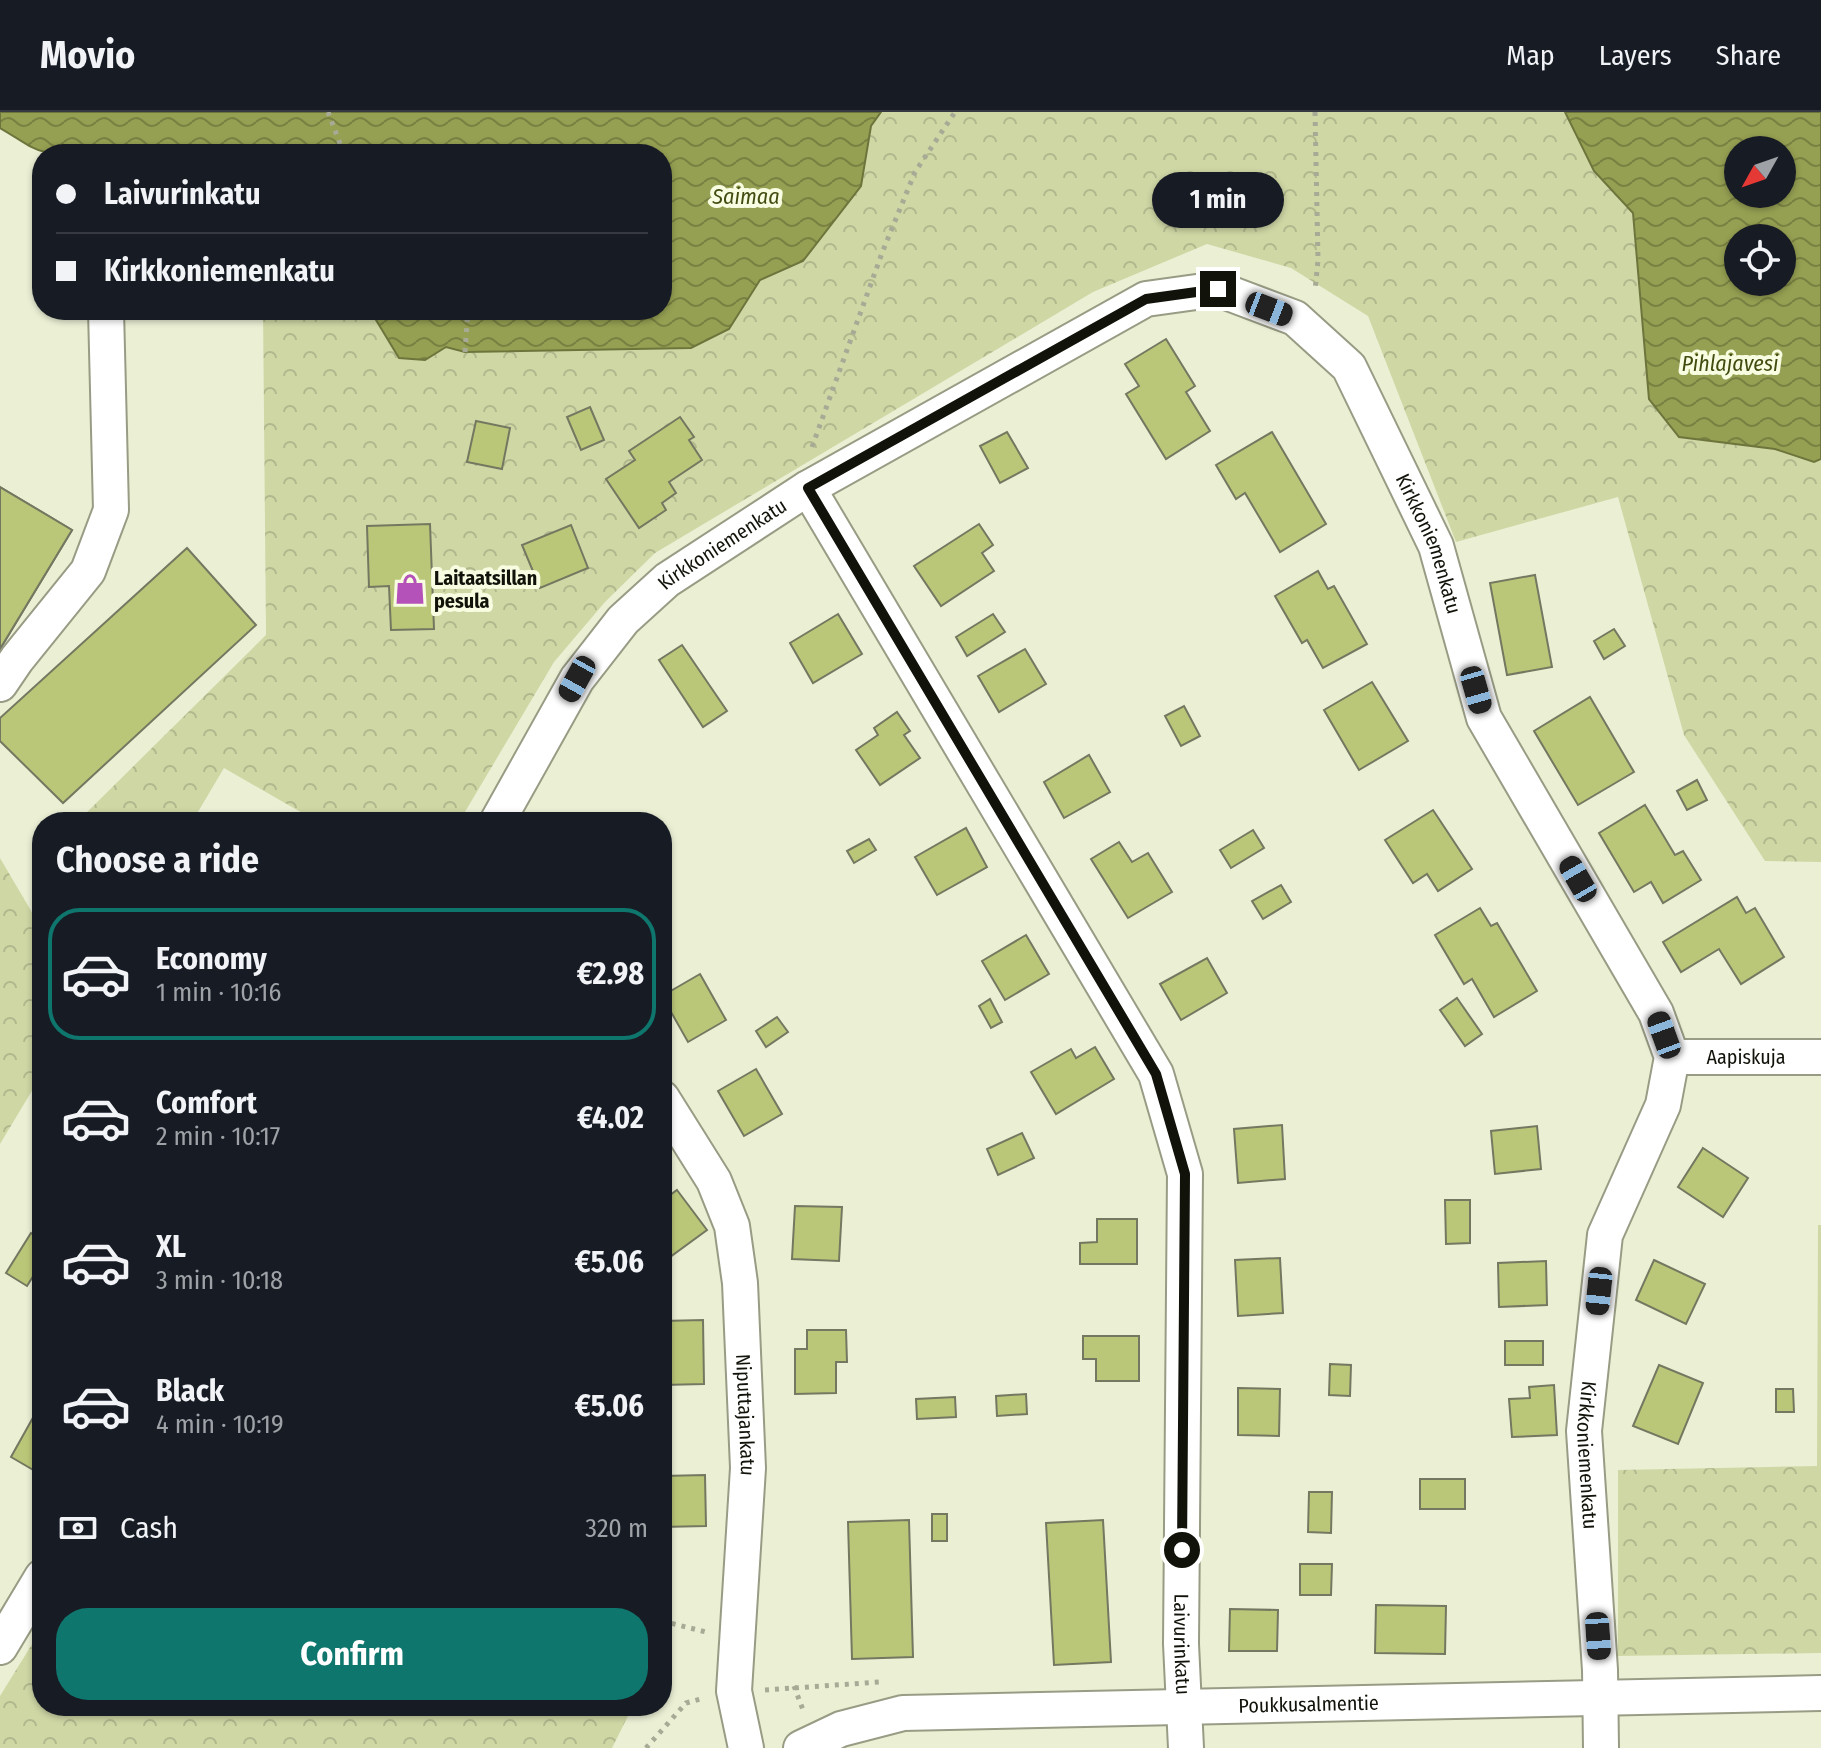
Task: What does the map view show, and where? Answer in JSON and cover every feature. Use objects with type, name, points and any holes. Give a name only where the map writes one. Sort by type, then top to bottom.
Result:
[{"type":"street","name":"Kirkkoniemenkatu","points":[[503,812],[577,679],[623,620],[667,580],[808,488],[1146,299],[1218,289],[1295,318],[1349,367],[1436,546],[1484,718],[1656,1013],[1672,1057],[1663,1105],[1605,1235],[1584,1431],[1601,1699],[1601,1748]]},
{"type":"street","points":[[0,684],[88,571],[111,510],[106,320]]},
{"type":"street","name":"Laivurinkatu","points":[[808,488],[1156,1074],[1185,1174],[1183,1708],[1186,1748]]},
{"type":"street","name":"Aapiskuja","points":[[1672,1057],[1821,1057]]},
{"type":"street","name":"Niputtajankatu","points":[[672,1114],[714,1181],[732,1226],[740,1283],[748,1468],[734,1691],[746,1748]]},
{"type":"street","points":[[0,1647],[32,1594]]},
{"type":"street","name":"Poukkusalmentie","points":[[801,1748],[841,1729],[903,1713],[1821,1693]]},
{"type":"path","points":[[328,112],[340,144]]},
{"type":"path","points":[[808,488],[812,447],[882,253],[915,172],[955,112]]},
{"type":"path","points":[[1312,334],[1318,260],[1315,112]]},
{"type":"path","points":[[465,352],[467,320]]},
{"type":"path","points":[[672,1624],[738,1640]]},
{"type":"green space","points":[[881,112],[1565,112],[1594,171],[1633,212],[1649,399],[1679,437],[1775,449],[1814,462],[1821,459],[1821,862],[1765,861],[1684,735],[1618,497],[1456,542],[1368,316],[1291,268],[1207,244],[1093,292],[655,553],[605,602],[554,662],[465,812],[301,812],[224,768],[198,812],[87,812],[266,635],[263,320],[377,320],[385,331],[465,352],[691,348],[729,329],[760,280],[803,261],[861,186],[871,125]]},
{"type":"green space","points":[[0,858],[32,912],[32,1091],[0,1144]]},
{"type":"green space","points":[[1818,1225],[1821,1225],[1821,1653],[1618,1656],[1618,1470],[1817,1466]]},
{"type":"green space","points":[[32,1644],[32,1716],[628,1716],[612,1748],[0,1748],[0,1696]]},
{"type":"water","name":"Saimaa","points":[[0,112],[881,112],[871,126],[861,186],[803,261],[760,280],[729,329],[691,348],[465,352],[446,347],[425,360],[399,358],[376,320],[672,320],[672,144],[32,144],[32,147],[0,128]]},
{"type":"water","name":"Pihlajavesi","points":[[1565,112],[1821,112],[1821,459],[1814,462],[1775,449],[1679,437],[1649,399],[1633,213],[1594,171]]},
{"type":"building","points":[[1166,339],[1195,386],[1186,392],[1210,431],[1166,459],[1126,394],[1139,386],[1125,364]]},
{"type":"building","points":[[590,407],[604,440],[581,450],[567,417]]},
{"type":"building","points":[[680,417],[694,437],[689,440],[702,460],[669,482],[676,493],[662,503],[666,510],[639,528],[606,479],[635,460],[629,451]]},
{"type":"building","points":[[476,421],[510,428],[502,469],[467,462]]},
{"type":"building","points":[[1007,432],[1028,468],[1000,483],[980,446]]},
{"type":"building","points":[[1272,432],[1326,524],[1280,552],[1245,493],[1236,499],[1216,465]]},
{"type":"building","points":[[0,487],[72,530],[0,649]]},
{"type":"building","points":[[0,487],[72,530],[0,649]]},
{"type":"building","points":[[430,524],[434,629],[391,630],[389,586],[369,587],[367,526]]},
{"type":"building","points":[[979,524],[993,545],[982,553],[994,571],[941,606],[914,566]]},
{"type":"building","points":[[571,525],[588,568],[540,588],[522,545]]},
{"type":"building","points":[[187,548],[256,625],[63,803],[0,741],[0,718]]},
{"type":"building","points":[[1318,571],[1328,589],[1334,586],[1367,644],[1323,668],[1307,640],[1302,643],[1275,596]]},
{"type":"building","points":[[1535,575],[1552,667],[1507,675],[1490,583]]},
{"type":"building","points":[[838,614],[862,654],[813,683],[790,643]]},
{"type":"building","points":[[993,614],[1005,632],[967,656],[956,637]]},
{"type":"building","points":[[1614,629],[1625,646],[1604,659],[1594,641]]},
{"type":"building","points":[[682,645],[727,711],[703,727],[659,660]]},
{"type":"building","points":[[1025,649],[1046,684],[999,712],[978,676]]},
{"type":"building","points":[[1372,682],[1408,741],[1359,770],[1324,710]]},
{"type":"building","points":[[1590,697],[1634,772],[1578,805],[1534,731]]},
{"type":"building","points":[[1184,706],[1200,736],[1181,746],[1165,716]]},
{"type":"building","points":[[897,712],[910,731],[904,735],[920,758],[880,785],[856,750],[878,735],[874,728]]},
{"type":"building","points":[[1089,755],[1110,792],[1064,818],[1044,782]]},
{"type":"building","points":[[1697,780],[1707,800],[1687,810],[1677,791]]},
{"type":"building","points":[[1645,805],[1675,855],[1683,851],[1701,880],[1663,903],[1651,882],[1634,892],[1599,833]]},
{"type":"building","points":[[1433,810],[1472,869],[1438,891],[1427,874],[1413,883],[1385,840]]},
{"type":"building","points":[[966,828],[987,867],[937,895],[915,857]]},
{"type":"building","points":[[1253,830],[1264,848],[1231,868],[1220,850]]},
{"type":"building","points":[[869,839],[876,850],[854,863],[847,851]]},
{"type":"building","points":[[1119,842],[1132,862],[1148,853],[1172,892],[1128,918],[1091,859]]},
{"type":"building","points":[[1281,885],[1291,902],[1263,919],[1252,901]]},
{"type":"building","points":[[1737,897],[1746,913],[1755,908],[1784,957],[1741,984],[1719,949],[1681,972],[1663,942]]},
{"type":"building","points":[[1480,908],[1491,926],[1497,923],[1537,991],[1494,1017],[1472,979],[1464,984],[1435,935]]},
{"type":"building","points":[[1026,935],[1049,974],[1005,1000],[982,961]]},
{"type":"building","points":[[1207,958],[1227,993],[1181,1020],[1160,984]]},
{"type":"building","points":[[700,974],[726,1020],[688,1042],[672,1014],[672,990]]},
{"type":"building","points":[[1457,998],[1482,1034],[1465,1046],[1440,1010]]},
{"type":"building","points":[[990,999],[1002,1022],[991,1028],[979,1006]]},
{"type":"building","points":[[777,1017],[788,1032],[766,1047],[756,1031]]},
{"type":"building","points":[[1095,1047],[1114,1079],[1056,1114],[1031,1072],[1071,1049],[1076,1058]]},
{"type":"building","points":[[756,1069],[782,1114],[744,1136],[718,1091]]},
{"type":"building","points":[[1282,1125],[1285,1179],[1238,1183],[1234,1129]]},
{"type":"building","points":[[1537,1126],[1541,1169],[1495,1174],[1491,1131]]},
{"type":"building","points":[[1022,1133],[1034,1158],[998,1175],[987,1149]]},
{"type":"building","points":[[1703,1148],[1748,1178],[1723,1217],[1678,1187]]},
{"type":"building","points":[[677,1190],[707,1230],[672,1256],[672,1194]]},
{"type":"building","points":[[1445,1200],[1470,1200],[1470,1243],[1446,1244]]},
{"type":"building","points":[[795,1206],[842,1207],[839,1261],[792,1259]]},
{"type":"building","points":[[1097,1219],[1137,1219],[1137,1264],[1080,1264],[1080,1243],[1097,1242]]},
{"type":"building","points":[[32,1234],[32,1278],[27,1286],[6,1273]]},
{"type":"building","points":[[1280,1258],[1283,1313],[1238,1316],[1235,1260]]},
{"type":"building","points":[[1654,1260],[1705,1284],[1686,1324],[1636,1300]]},
{"type":"building","points":[[1546,1261],[1547,1305],[1499,1307],[1498,1263]]},
{"type":"building","points":[[703,1320],[704,1384],[672,1385],[672,1321]]},
{"type":"building","points":[[807,1330],[846,1330],[847,1362],[836,1362],[836,1393],[795,1394],[795,1349],[807,1349]]},
{"type":"building","points":[[1083,1336],[1139,1336],[1139,1381],[1096,1381],[1096,1359],[1083,1359]]},
{"type":"building","points":[[1505,1341],[1543,1341],[1543,1365],[1505,1365]]},
{"type":"building","points":[[1330,1364],[1351,1365],[1350,1396],[1329,1395]]},
{"type":"building","points":[[1659,1365],[1703,1383],[1678,1444],[1633,1426]]},
{"type":"building","points":[[1554,1385],[1557,1435],[1512,1437],[1509,1399],[1530,1398],[1529,1387]]},
{"type":"building","points":[[1238,1388],[1280,1389],[1279,1436],[1238,1435]]},
{"type":"building","points":[[1776,1389],[1793,1389],[1794,1412],[1776,1412]]},
{"type":"building","points":[[1026,1394],[1027,1414],[997,1416],[996,1396]]},
{"type":"building","points":[[955,1397],[956,1417],[917,1419],[916,1399]]},
{"type":"building","points":[[32,1419],[32,1469],[11,1457]]},
{"type":"building","points":[[705,1475],[706,1526],[672,1527],[672,1476]]},
{"type":"building","points":[[1420,1479],[1465,1479],[1465,1509],[1420,1509]]},
{"type":"building","points":[[1309,1492],[1332,1492],[1331,1533],[1308,1532]]},
{"type":"building","points":[[932,1514],[947,1514],[947,1541],[932,1541]]},
{"type":"building","points":[[909,1520],[913,1657],[852,1659],[848,1522]]},
{"type":"building","points":[[1103,1520],[1111,1662],[1054,1665],[1046,1523]]},
{"type":"building","points":[[1300,1564],[1332,1564],[1331,1595],[1300,1595]]},
{"type":"building","points":[[1376,1605],[1446,1606],[1445,1654],[1375,1653]]},
{"type":"building","points":[[1230,1609],[1278,1610],[1277,1651],[1229,1651]]},
{"type":"place","name":"Laitaatsillan pesula","points":[[410,589]]},
{"type":"route","points":[[1182,1550],[1185,1174],[1156,1074],[808,488],[1146,299],[1218,289]]}]
